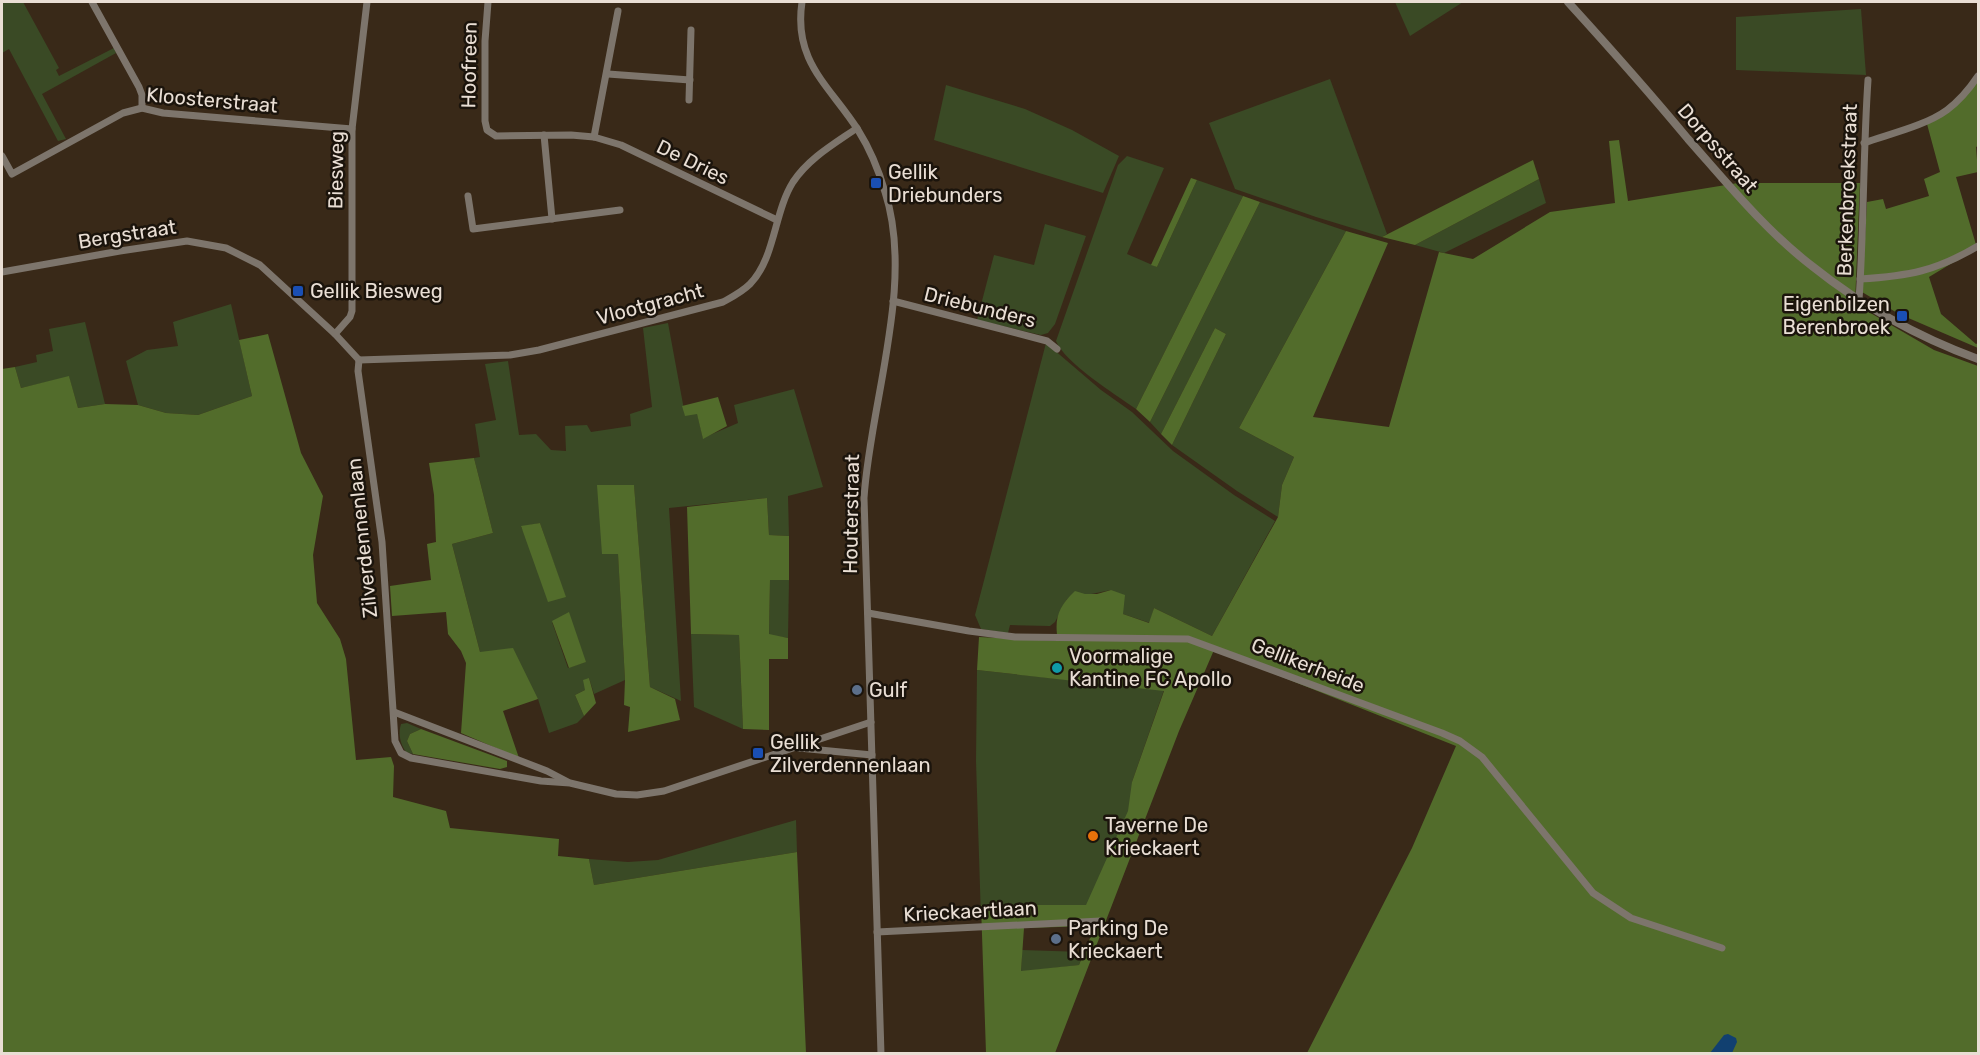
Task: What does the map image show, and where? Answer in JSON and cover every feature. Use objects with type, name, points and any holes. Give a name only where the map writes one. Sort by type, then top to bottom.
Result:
[{"type":"street","points":[[92,2],[139,87],[142,95],[142,108]]},
{"type":"street","name":"Biesweg","points":[[334,334],[350,317],[352,311],[352,129],[367,2]]},
{"type":"street","name":"Hoofreen","points":[[487,130],[485,52],[488,2]]},
{"type":"street","name":"Houterstraat","points":[[802,2],[801,28],[808,57],[817,75],[857,128],[875,164],[886,194],[894,232],[896,267],[893,301],[864,498],[881,1053]]},
{"type":"street","name":"Dorpsstraat","points":[[1568,2],[1618,56],[1748,208],[1811,266],[1887,318],[1943,346],[1978,359]]},
{"type":"street","points":[[594,137],[608,74],[618,11]]},
{"type":"street","points":[[689,100],[692,30]]},
{"type":"street","points":[[608,74],[690,80]]},
{"type":"street","points":[[1864,143],[1933,118],[1948,110],[1978,76]]},
{"type":"street","name":"Berkenbroekstraat","points":[[1859,300],[1868,80]]},
{"type":"street","name":"Kloosterstraat","points":[[2,156],[12,174],[123,113],[142,108],[163,112],[352,129]]},
{"type":"street","name":"Vlootgracht","points":[[359,360],[510,355],[539,350],[723,302],[740,292],[757,276],[784,198],[794,180],[808,164],[857,128]]},
{"type":"street","name":"De Dries","points":[[487,130],[496,136],[594,137],[621,145],[777,220]]},
{"type":"street","points":[[544,135],[552,219]]},
{"type":"street","points":[[468,196],[473,230],[620,210]]},
{"type":"street","name":"Bergstraat","points":[[2,272],[120,250],[187,241],[226,248],[260,265],[359,360]]},
{"type":"street","points":[[1860,279],[1896,277],[1927,271],[1958,259],[1978,246]]},
{"type":"street","name":"Driebunders","points":[[893,301],[1047,341],[1057,349]]},
{"type":"street","name":"Zilverdennenlaan","points":[[359,360],[358,371],[382,542],[395,741],[401,753],[411,758],[541,781],[570,783],[616,794],[637,795],[664,791],[871,722]]},
{"type":"street","name":"Gellikerheide","points":[[868,614],[1015,637],[1188,639],[1442,733],[1460,741],[1482,757],[1593,893],[1631,918],[1722,948]]},
{"type":"street","name":"Zilverdennenlaan","points":[[394,712],[547,771],[570,783]]},
{"type":"street","name":"Zilverdennenlaan","points":[[797,748],[872,754]]},
{"type":"street","name":"Krieckaertlaan","points":[[877,932],[1101,921]]},
{"type":"green space","points":[[2,2],[23,2],[59,68],[56,70],[59,76],[114,48],[116,53],[42,94],[66,139],[58,141],[9,49],[2,53]]},
{"type":"green space","points":[[1395,2],[1463,2],[1410,36]]},
{"type":"green space","points":[[1861,9],[1866,75],[1736,70],[1736,17]]},
{"type":"green space","points":[[1330,79],[1387,234],[1382,237],[1235,189],[1209,123]]},
{"type":"green space","points":[[1978,79],[1978,146],[1976,147],[1978,172],[1956,177],[1977,248],[1929,277],[1941,314],[1976,344],[1978,343],[1978,348],[1899,314],[1862,292],[1867,202],[1883,199],[1886,209],[1929,196],[1924,179],[1940,172],[1927,124]]},
{"type":"green space","points":[[946,85],[1025,109],[1072,130],[1119,156],[1103,193],[934,140]]},
{"type":"green space","points":[[1619,140],[1628,201],[1738,183],[1860,183],[1855,304],[1934,350],[1978,366],[1978,1053],[1307,1053],[1412,848],[1456,746],[1214,650],[1179,731],[1055,1053],[986,1053],[981,905],[1086,905],[1128,811],[1132,782],[1164,691],[977,670],[979,637],[1058,641],[1057,620],[1061,608],[1075,591],[1097,594],[1111,590],[1125,595],[1123,614],[1149,623],[1154,608],[1212,636],[1278,517],[1282,485],[1294,457],[1239,428],[1346,231],[1388,243],[1313,417],[1389,427],[1439,252],[1473,259],[1550,212],[1615,203],[1609,141]],"holes":[[[1095,926],[1079,965],[1021,971],[1024,928]]]},
{"type":"green space","points":[[1127,156],[1164,168],[1127,254],[1157,267],[1197,180],[1243,196],[1136,409],[1069,359],[1056,341],[1118,165]]},
{"type":"green space","points":[[1533,160],[1539,179],[1415,245],[1382,237]]},
{"type":"green space","points":[[1191,178],[1197,180],[1157,267],[1151,265]]},
{"type":"green space","points":[[1539,179],[1546,203],[1444,253],[1415,245]]},
{"type":"green space","points":[[1243,196],[1260,202],[1150,422],[1136,409]]},
{"type":"green space","points":[[1260,202],[1346,231],[1239,428],[1294,457],[1282,485],[1278,517],[1172,445],[1226,334],[1215,328],[1161,434],[1150,422]]},
{"type":"green space","points":[[1045,224],[1086,236],[1055,324],[1048,333],[1041,335],[977,320],[994,255],[1034,265]]},
{"type":"green space","points":[[231,304],[252,396],[198,415],[166,413],[138,405],[126,361],[147,350],[178,346],[173,322]]},
{"type":"green space","points":[[85,322],[105,404],[78,408],[69,377],[21,388],[15,367],[37,362],[36,355],[53,351],[49,329]]},
{"type":"green space","points":[[668,323],[685,415],[697,413],[703,438],[738,423],[734,405],[794,389],[823,487],[788,496],[789,536],[769,535],[767,498],[669,508],[681,701],[650,687],[634,486],[603,554],[618,553],[625,680],[594,694],[589,678],[585,690],[575,695],[584,716],[577,723],[549,733],[538,699],[480,652],[452,544],[493,533],[474,458],[480,457],[475,424],[496,420],[485,364],[508,361],[519,435],[536,434],[551,450],[566,451],[565,426],[587,425],[591,432],[631,426],[630,414],[652,407],[643,328]],"holes":[[[540,523],[565,596],[565,597],[521,527]],[[552,622],[586,662],[568,668]]]},
{"type":"green space","points":[[1215,328],[1226,334],[1172,445],[1161,434]]},
{"type":"green space","points":[[268,334],[301,453],[323,496],[313,555],[317,603],[340,639],[346,659],[356,760],[391,757],[394,766],[393,797],[446,811],[450,828],[559,839],[558,856],[589,859],[594,885],[797,852],[806,1053],[2,1053],[2,369],[15,367],[21,388],[69,376],[78,408],[105,404],[138,405],[166,413],[198,415],[252,396],[239,340]]},
{"type":"green space","points":[[1046,343],[1101,390],[1132,412],[1173,451],[1275,521],[1212,636],[1154,608],[1150,623],[1123,614],[1111,590],[1067,599],[1055,622],[1050,626],[1010,625],[1008,633],[981,629],[975,615]]},
{"type":"green space","points":[[718,397],[727,426],[703,439],[697,414],[685,416],[682,406]]},
{"type":"green space","points":[[474,458],[493,533],[452,544],[480,652],[513,648],[538,699],[503,711],[519,758],[461,733],[466,663],[461,651],[448,634],[446,612],[392,616],[390,586],[431,580],[427,544],[436,542],[434,495],[429,463]]},
{"type":"green space","points":[[597,485],[634,485],[650,687],[675,699],[680,720],[628,732],[630,707],[624,705],[625,680],[618,554],[602,554]]},
{"type":"green space","points":[[767,498],[769,535],[789,536],[789,580],[770,580],[769,634],[788,638],[788,659],[769,659],[769,730],[743,729],[739,635],[691,634],[687,507]]},
{"type":"green space","points":[[540,523],[566,597],[548,602],[521,526]]},
{"type":"green space","points":[[770,580],[789,580],[788,638],[769,635]]},
{"type":"green space","points":[[569,612],[586,662],[569,668],[552,621]]},
{"type":"green space","points":[[691,634],[739,635],[743,729],[694,707]]},
{"type":"green space","points":[[977,670],[1164,690],[1132,782],[1149,788],[1101,912],[981,919],[976,761]]},
{"type":"green space","points":[[589,678],[596,703],[584,716],[575,695],[585,690],[583,680]]},
{"type":"green space","points":[[407,723],[421,729],[410,734],[407,741],[413,754],[406,752],[400,738],[401,724]]},
{"type":"green space","points":[[421,729],[507,761],[507,767],[500,769],[413,754],[407,741],[410,734]]},
{"type":"green space","points":[[796,820],[797,852],[594,885],[589,859],[628,862],[658,860]]},
{"type":"green space","points":[[1022,950],[1084,952],[1079,965],[1021,972]]},
{"type":"water","points":[[1728,1034],[1736,1038],[1737,1042],[1732,1053],[1710,1053],[1724,1035]]},
{"type":"place","name":"Gellik Driebunders","points":[[876,183]]},
{"type":"place","name":"Gellik Biesweg","points":[[298,291]]},
{"type":"place","name":"Eigenbilzen Berenbroek","points":[[1902,316]]},
{"type":"place","name":"Voormalige Kantine FC Apollo","points":[[1057,668]]},
{"type":"place","name":"Gulf","points":[[857,690]]},
{"type":"place","name":"Gellik Zilverdennenlaan","points":[[758,753]]},
{"type":"place","name":"Taverne De Krieckaert","points":[[1093,836]]},
{"type":"place","name":"Parking De Krieckaert","points":[[1056,939]]}]
